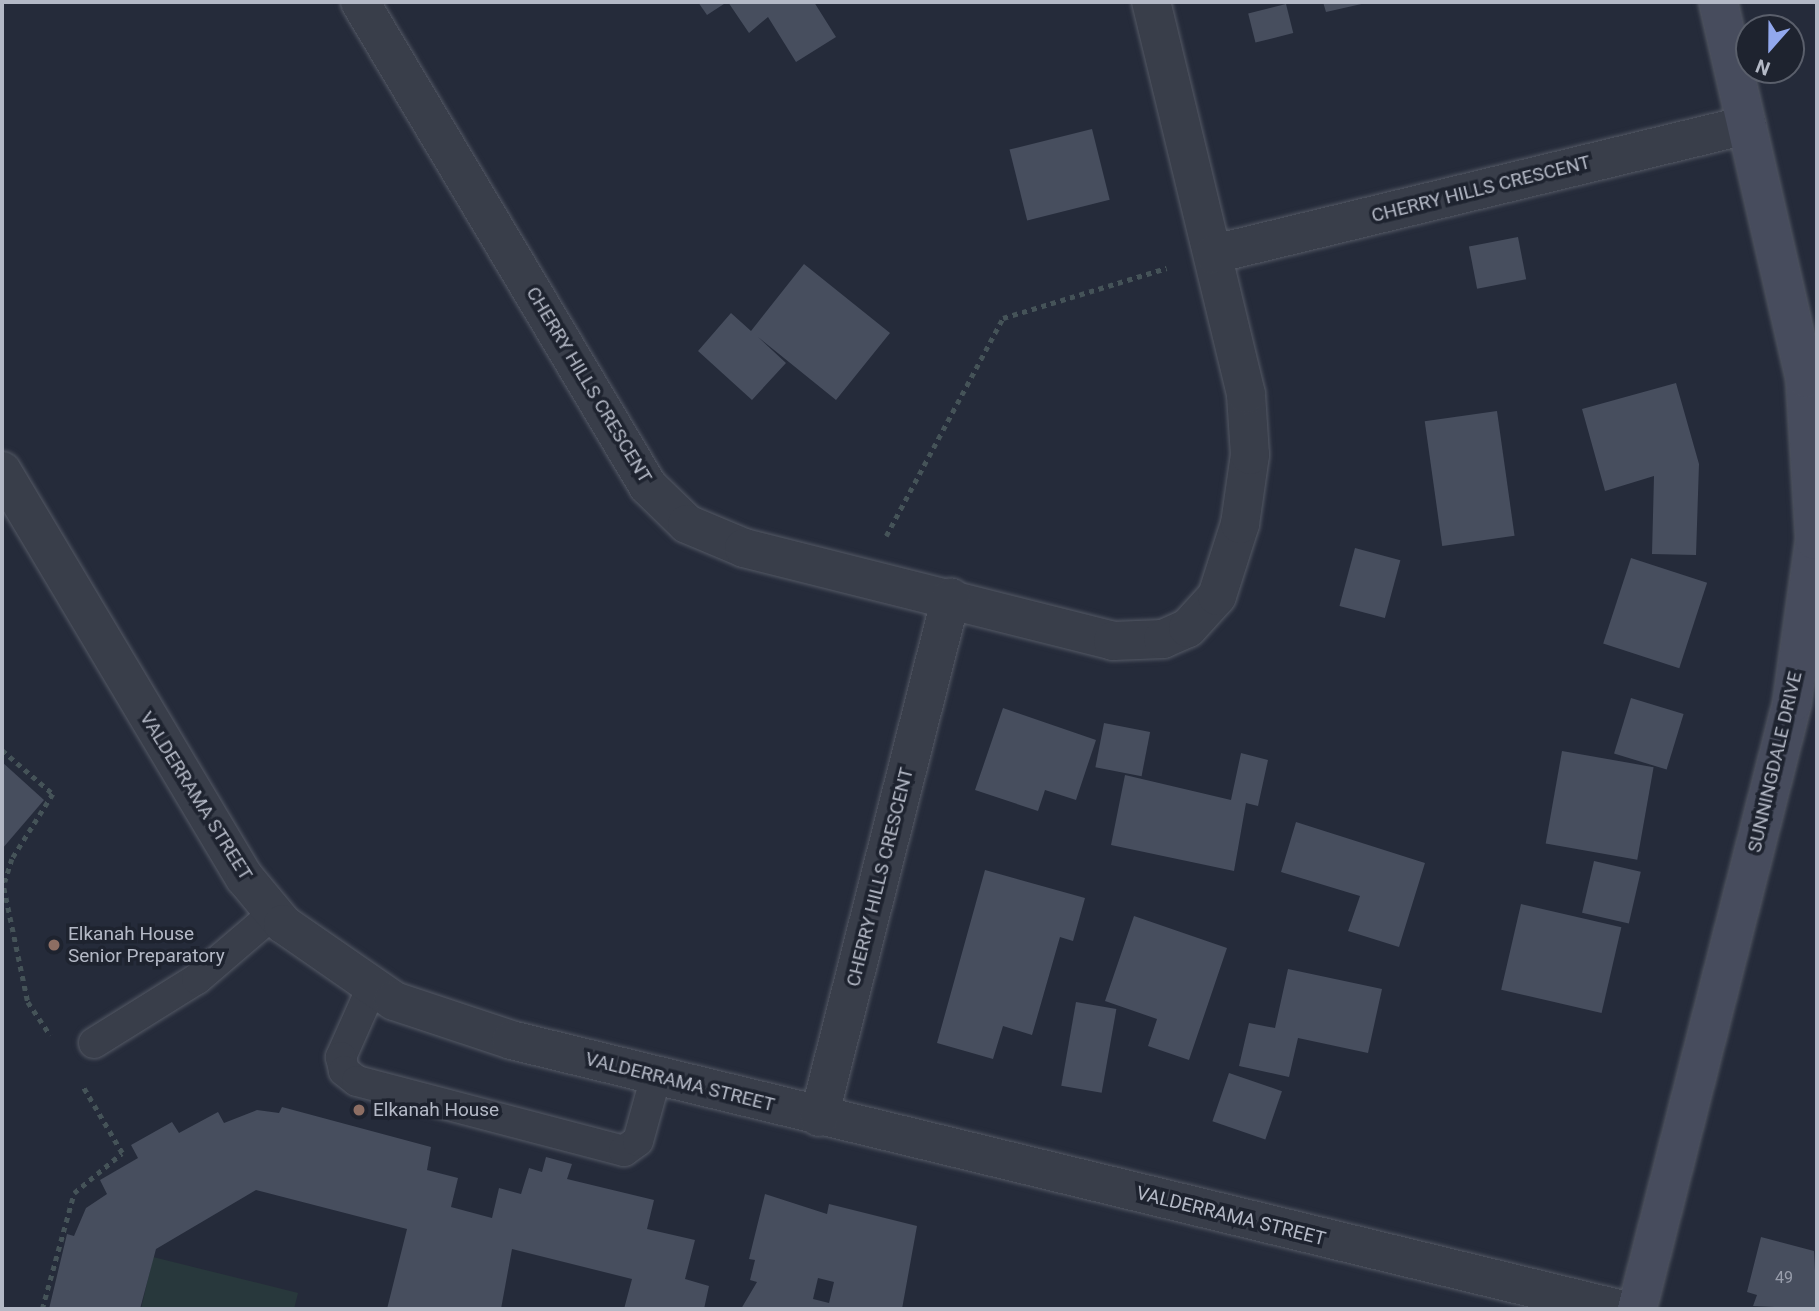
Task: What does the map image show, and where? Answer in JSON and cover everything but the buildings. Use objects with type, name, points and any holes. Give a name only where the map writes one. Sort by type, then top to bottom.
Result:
[{"type":"street","name":"CHERRY HILLS CRESCENT","points":[[359,2],[666,506],[687,524],[744,548],[951,597],[1113,641],[1163,639],[1188,628],[1217,596],[1240,524],[1250,455],[1245,394],[1214,254],[1151,2]]},
{"type":"street","name":"SUNNINGDALE DRIVE","points":[[1637,1309],[1791,703],[1812,581],[1815,462],[1805,378],[1718,2]]},
{"type":"street","name":"CHERRY HILLS CRESCENT","points":[[1214,254],[1747,125]]},
{"type":"street","name":"VALDERRAMA STREET","points":[[2,471],[208,820],[274,913],[372,987],[444,1021],[656,1076],[1619,1309]]},
{"type":"street","name":"CHERRY HILLS CRESCENT","points":[[819,1117],[951,597]]},
{"type":"lane","points":[[93,1043],[197,979],[274,913]]},
{"type":"lane","points":[[372,987],[341,1057],[344,1072],[357,1081],[624,1151],[638,1141],[656,1076]]},
{"type":"path","points":[[864,577],[1003,318],[1214,254]]},
{"type":"path","points":[[2,750],[53,794],[12,859],[3,880],[28,1002],[57,1046]]},
{"type":"path","points":[[42,1309],[74,1193],[122,1153],[78,1079]]},
{"type":"shaded area","points":[[153,1257],[298,1293],[294,1309],[141,1309]]},
{"type":"place","name":"Elkanah House Senior Preparatory","points":[[54,945]]},
{"type":"place","name":"Elkanah House","points":[[359,1110]]}]
